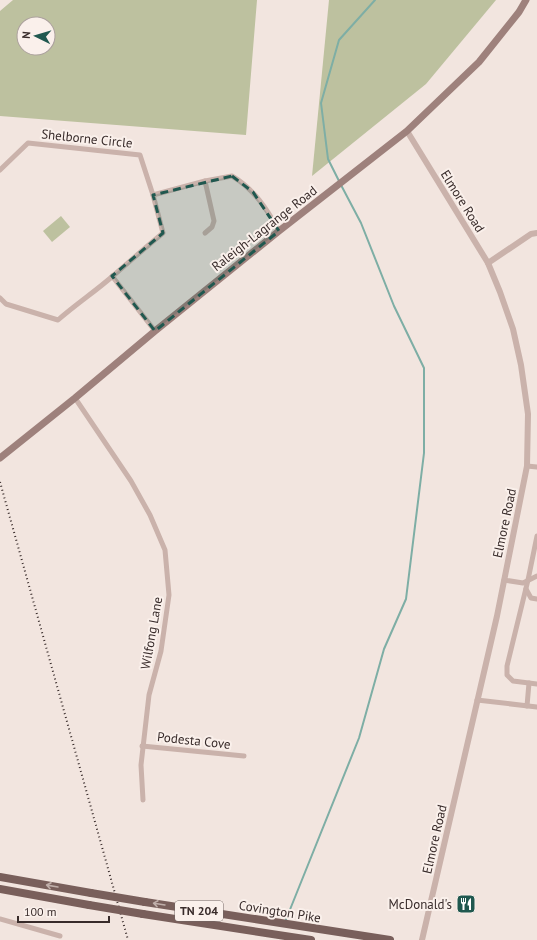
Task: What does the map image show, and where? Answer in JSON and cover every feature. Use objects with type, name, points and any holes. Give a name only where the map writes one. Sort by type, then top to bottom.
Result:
[{"type":"main road","name":"Raleigh-Lagrange Road","points":[[0,458],[76,398],[155,331],[279,231],[407,131],[479,62],[519,12],[526,0]]},
{"type":"main road","name":"Covington Pike","points":[[0,877],[145,902],[390,940]]},
{"type":"main road","name":"Covington Pike","points":[[0,889],[143,914],[311,940]]},
{"type":"street","name":"Elmore Road","points":[[407,131],[488,263],[513,329],[521,365],[528,414],[528,466],[504,580],[422,940]]},
{"type":"street","name":"Shelborne Circle","points":[[0,170],[28,143],[140,155],[163,233],[58,320],[6,304],[0,298]]},
{"type":"street","points":[[153,195],[205,181],[232,176],[253,192],[266,208],[279,231]]},
{"type":"street","points":[[205,181],[214,221],[212,228],[205,233]]},
{"type":"street","points":[[488,263],[531,234],[537,232]]},
{"type":"street","points":[[112,276],[155,331]]},
{"type":"street","name":"Wilfong Lane","points":[[76,398],[131,481],[150,515],[165,550],[169,595],[161,651],[149,695],[142,746],[140,765],[143,800]]},
{"type":"street","points":[[528,466],[537,467]]},
{"type":"street","points":[[537,536],[507,666],[507,675],[513,681],[537,684]]},
{"type":"street","points":[[504,580],[522,583],[537,576]]},
{"type":"street","points":[[522,583],[531,598],[537,599]]},
{"type":"street","points":[[527,706],[529,683]]},
{"type":"street","points":[[477,700],[537,707]]},
{"type":"street","name":"Podesta Cove","points":[[142,746],[244,756]]},
{"type":"street","points":[[0,919],[60,936]]},
{"type":"highlighted area","points":[[232,176],[253,192],[279,231],[155,331],[112,276],[163,233],[153,195]]},
{"type":"green space","points":[[13,0],[257,0],[246,135],[0,116],[0,11]]},
{"type":"green space","points":[[329,0],[496,0],[426,84],[312,176]]},
{"type":"green space","points":[[61,216],[70,227],[52,242],[43,231]]},
{"type":"waterway","points":[[339,181],[328,159],[321,103],[339,40],[375,0]]},
{"type":"waterway","points":[[285,922],[359,738],[384,649],[406,599],[424,453],[424,368],[394,306],[361,223],[341,185]]},
{"type":"railway","points":[[0,482],[128,940]]},
{"type":"place","name":"McDonald's","points":[[466,904]]}]
